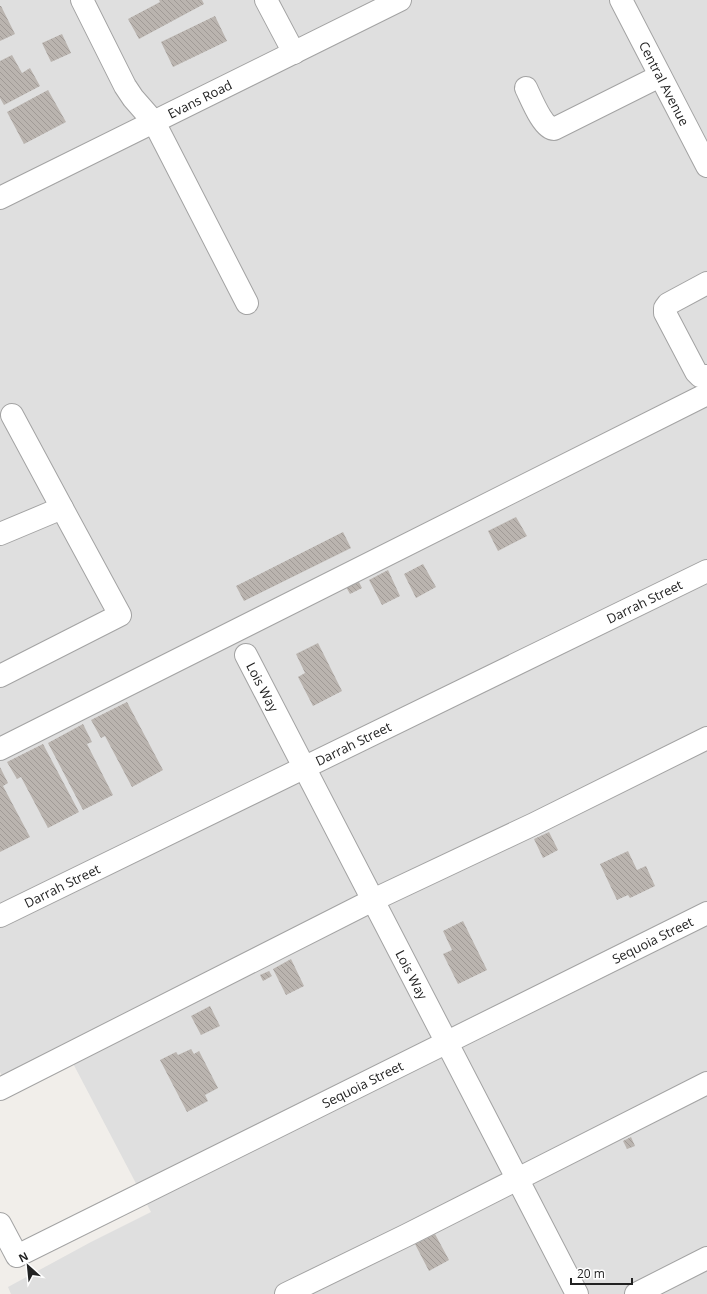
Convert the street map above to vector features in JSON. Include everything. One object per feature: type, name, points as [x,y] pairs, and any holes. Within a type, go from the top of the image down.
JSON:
[{"type":"street","points":[[82,0],[125,86],[133,98],[154,122],[247,303]]},
{"type":"street","points":[[266,0],[294,53]]},
{"type":"street","name":"Evans Road","points":[[1,194],[154,122],[400,0]]},
{"type":"street","name":"Central Avenue","points":[[621,0],[707,166]]},
{"type":"street","points":[[526,88],[545,124],[551,129],[554,129],[660,76]]},
{"type":"street","points":[[707,283],[668,304],[665,308],[665,313],[696,372],[700,376],[707,376]]},
{"type":"street","points":[[0,750],[707,394]]},
{"type":"street","points":[[0,676],[120,615],[12,415]]},
{"type":"street","points":[[0,534],[62,508]]},
{"type":"street","name":"Darrah Street","points":[[0,916],[707,571]]},
{"type":"street","name":"Lois Way","points":[[246,655],[577,1294]]},
{"type":"street","points":[[0,1089],[373,900],[534,824],[707,738]]},
{"type":"street","name":"Sequoia Street","points":[[2,1231],[17,1256],[137,1195],[447,1043],[707,913]]},
{"type":"street","points":[[286,1294],[707,1082]]},
{"type":"street","points":[[636,1294],[707,1258]]},
{"type":"shaded area","points":[[0,0],[707,0],[707,1294],[11,1294],[8,1287],[91,1242],[151,1212],[67,1052],[5,1082],[0,1072]]},
{"type":"building","points":[[159,0],[202,0],[204,4],[139,39],[128,19],[160,2]]},
{"type":"building","points":[[0,6],[15,34],[0,41]]},
{"type":"building","points":[[215,16],[227,41],[173,67],[161,42]]},
{"type":"building","points":[[62,34],[71,53],[51,62],[42,43]]},
{"type":"building","points":[[12,55],[22,73],[30,68],[40,86],[4,105],[0,98],[0,61]]},
{"type":"building","points":[[48,90],[66,122],[24,144],[7,112]]},
{"type":"building","points":[[516,517],[527,536],[498,551],[488,531]]},
{"type":"building","points":[[343,532],[351,548],[244,601],[236,586]]},
{"type":"building","points":[[423,564],[436,587],[416,598],[404,574]]},
{"type":"building","points":[[388,570],[400,596],[382,605],[369,580]]},
{"type":"building","points":[[357,578],[362,588],[350,594],[345,585]]},
{"type":"building","points":[[318,643],[342,691],[313,706],[298,677],[305,673],[296,654]]},
{"type":"building","points":[[127,702],[163,770],[132,787],[105,736],[101,738],[91,720]]},
{"type":"building","points":[[83,724],[92,742],[87,744],[113,795],[83,810],[48,743]]},
{"type":"building","points":[[43,744],[79,812],[48,828],[21,777],[17,779],[7,762]]},
{"type":"building","points":[[0,767],[8,783],[3,786],[30,837],[0,852]]},
{"type":"building","points":[[549,832],[558,850],[543,858],[534,839]]},
{"type":"building","points":[[628,851],[637,870],[646,866],[655,886],[630,898],[628,895],[617,900],[600,864]]},
{"type":"building","points":[[463,921],[487,970],[458,984],[443,954],[452,950],[443,931]]},
{"type":"building","points":[[291,959],[304,986],[286,995],[273,969]]},
{"type":"building","points":[[269,971],[272,976],[263,981],[260,975]]},
{"type":"building","points":[[210,1006],[220,1026],[201,1035],[191,1016]]},
{"type":"building","points":[[191,1049],[194,1054],[199,1051],[218,1088],[205,1095],[208,1101],[187,1112],[160,1060],[176,1052],[178,1055]]},
{"type":"building","points":[[631,1137],[635,1146],[627,1149],[623,1141]]},
{"type":"building","points":[[435,1234],[449,1260],[429,1271],[415,1244]]}]
